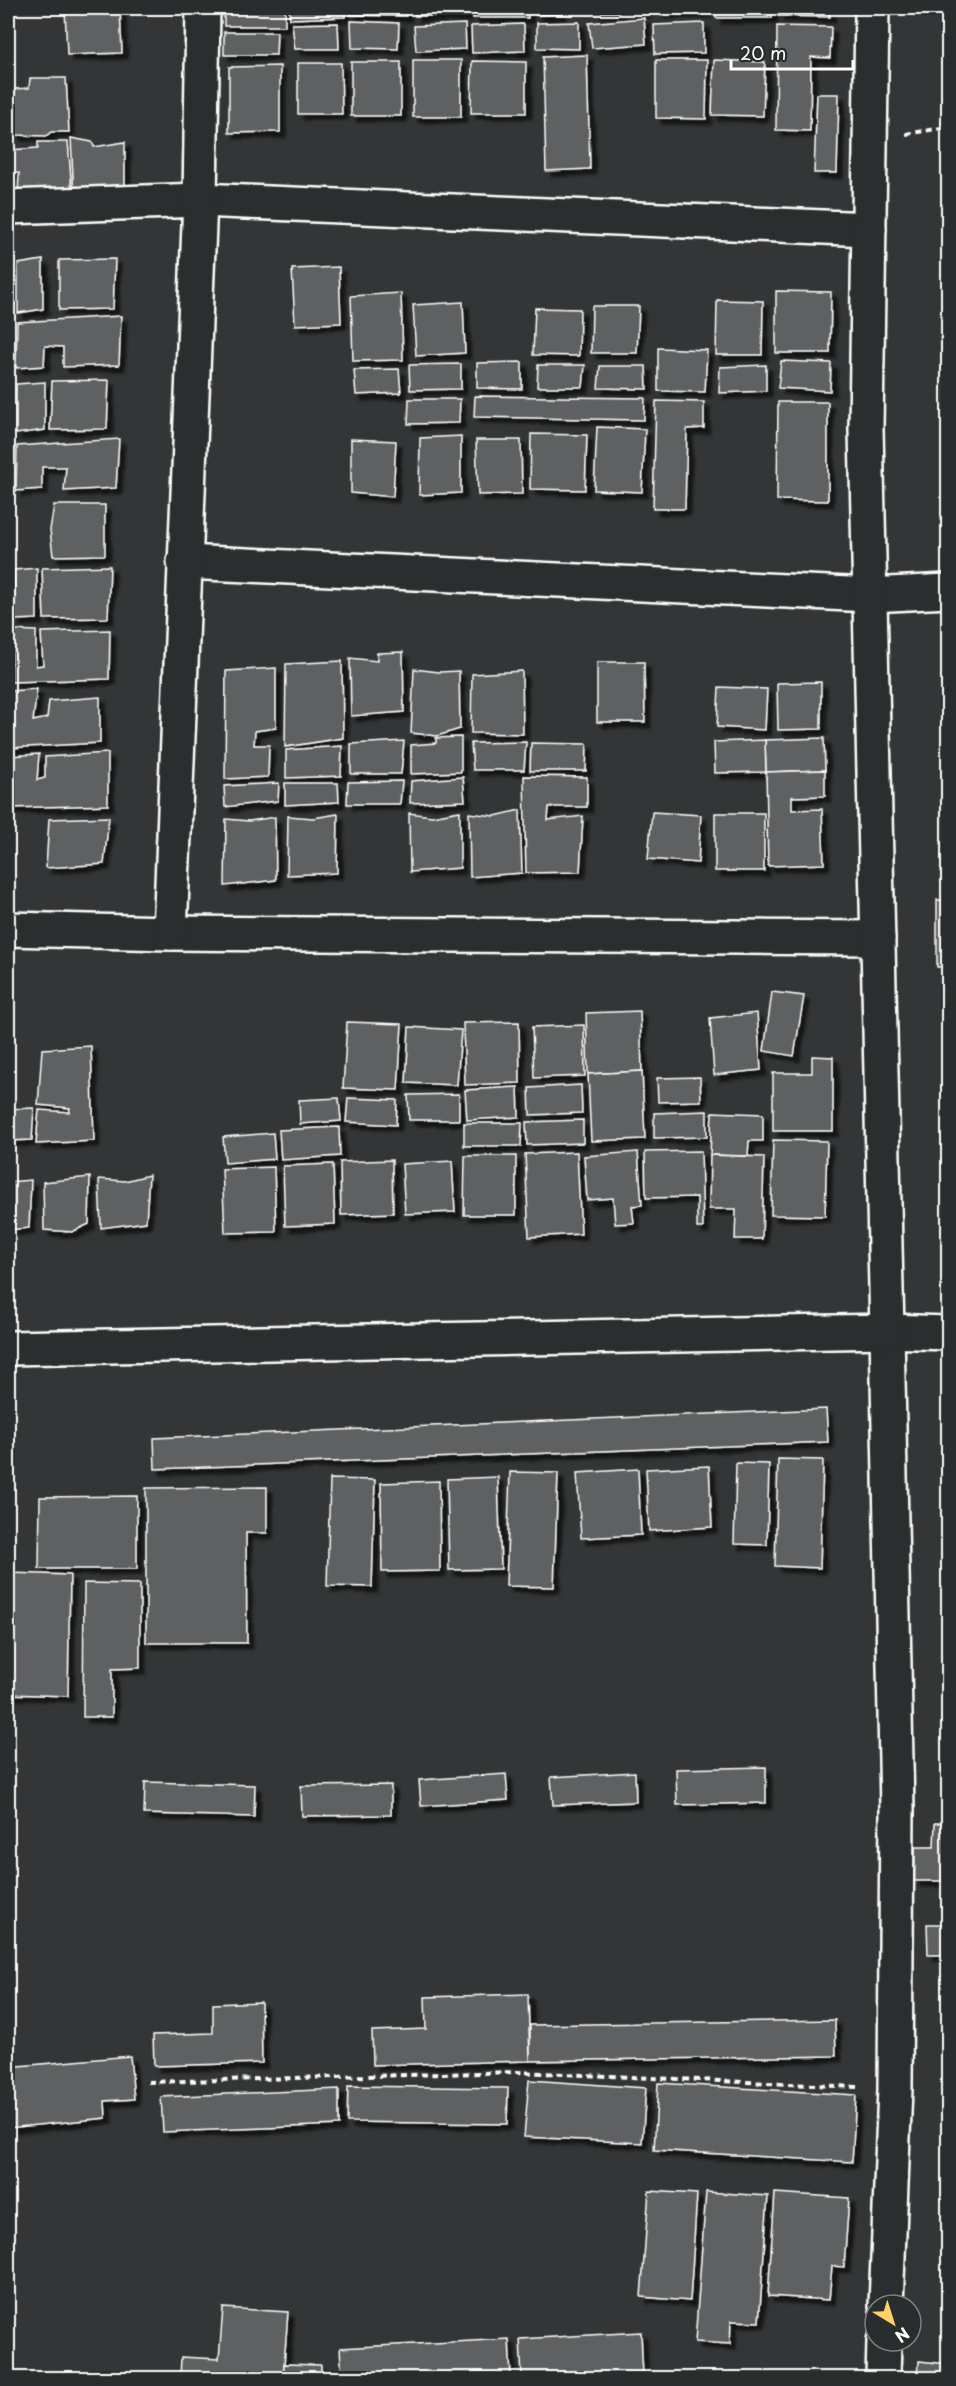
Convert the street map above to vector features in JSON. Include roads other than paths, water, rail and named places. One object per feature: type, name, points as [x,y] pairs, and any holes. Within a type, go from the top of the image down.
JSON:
[{"type":"street","points":[[170,933],[200,200],[203,8]]},
{"type":"street","points":[[872,8],[866,429],[897,1809],[895,2089],[886,2293]]},
{"type":"street","points":[[8,207],[200,200],[869,229]]},
{"type":"street","points":[[184,562],[870,595],[948,591]]},
{"type":"street","points":[[8,929],[170,933],[878,938]]},
{"type":"street","points":[[8,1348],[886,1331],[948,1333]]},
{"type":"street","points":[[883,2379],[884,2353]]}]
